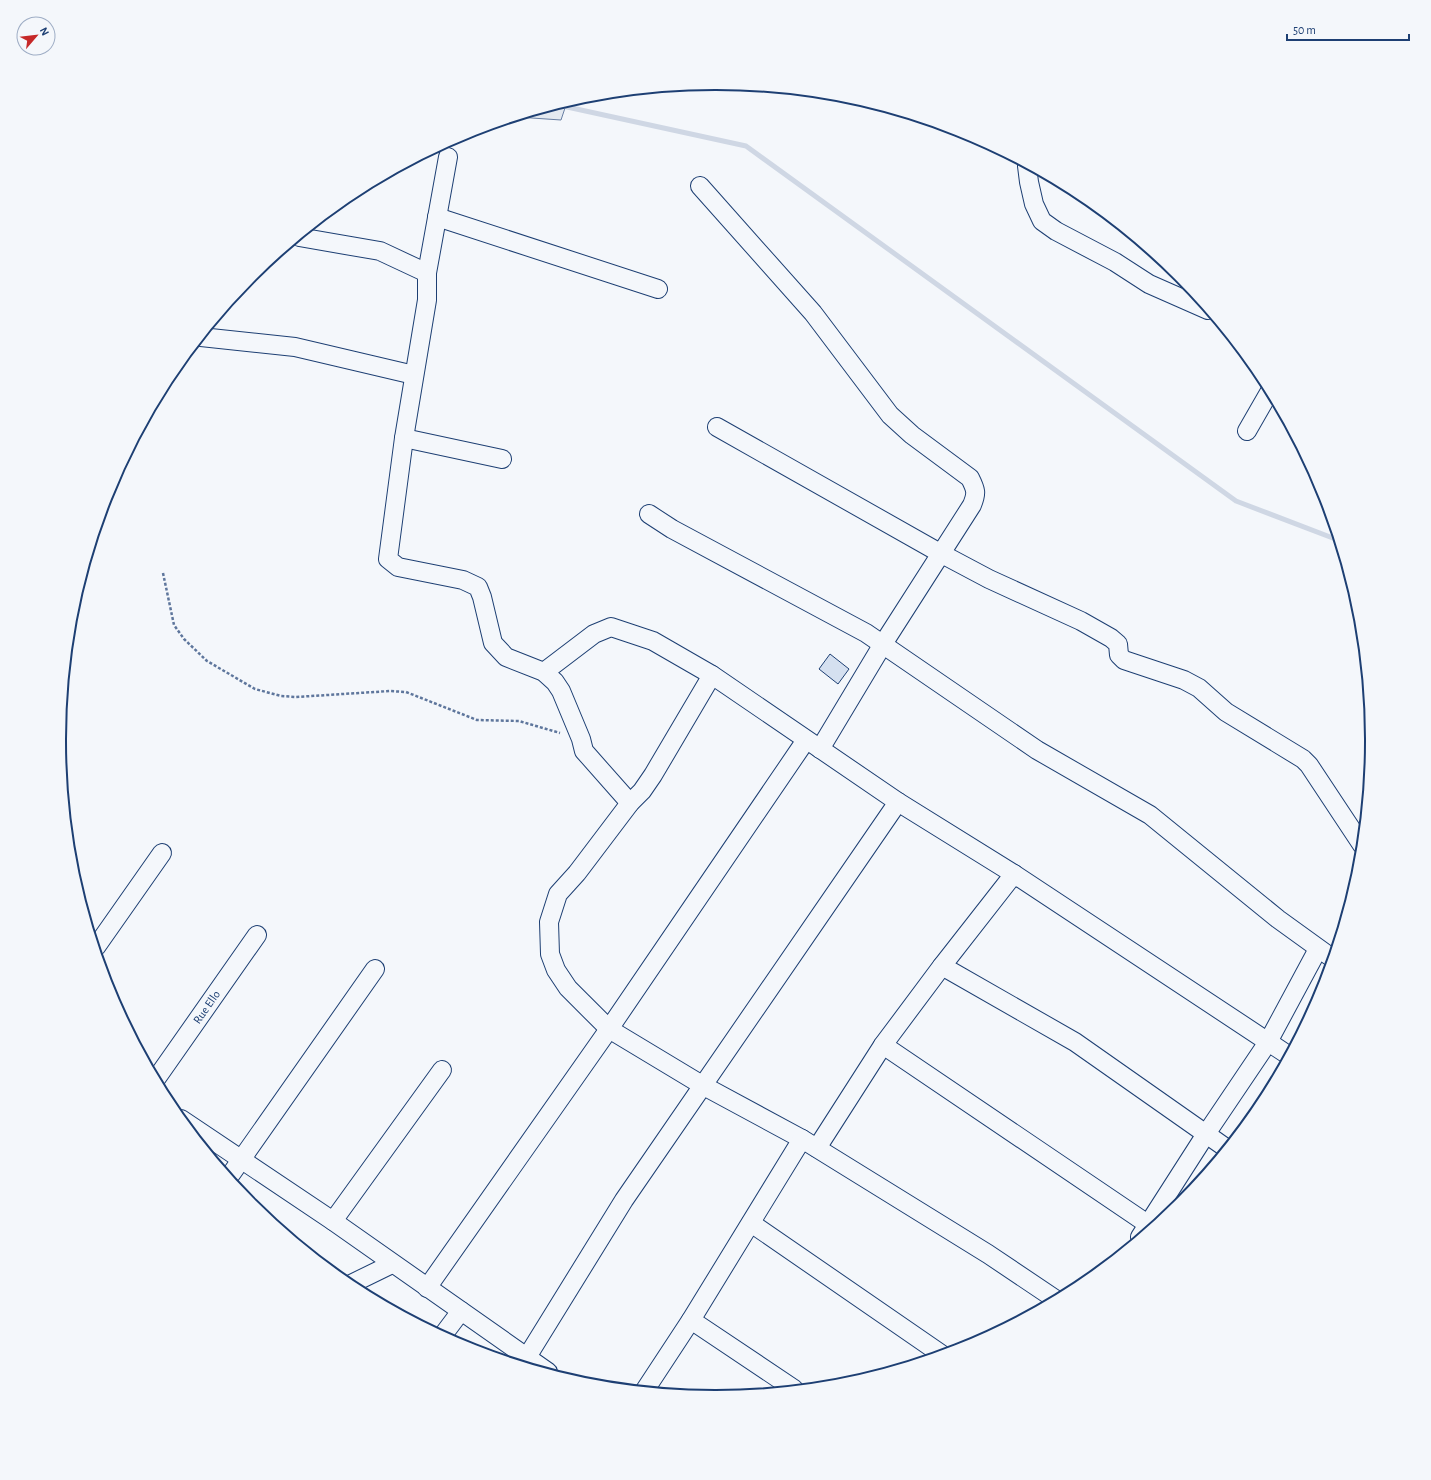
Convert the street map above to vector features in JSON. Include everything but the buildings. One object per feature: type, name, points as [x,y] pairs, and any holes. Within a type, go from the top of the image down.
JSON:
[{"type":"street","points":[[448,157],[427,273],[427,300],[404,438],[388,559],[398,567],[463,580],[478,587],[482,597],[493,643],[506,657],[544,672],[555,682],[561,691],[584,751],[630,803]]},
{"type":"street","points":[[1027,171],[1028,182],[1034,204],[1042,221],[1056,232],[1115,262],[1149,284],[1198,306]]},
{"type":"street","points":[[427,1288],[609,1028],[883,644],[972,505],[976,496],[975,488],[970,478],[912,435],[890,415],[813,313],[700,186]]},
{"type":"street","points":[[437,217],[658,289]]},
{"type":"street","points":[[304,238],[380,251],[427,273]]},
{"type":"street","points":[[206,338],[295,347],[414,375]]},
{"type":"street","points":[[1247,431],[1267,397]]},
{"type":"street","points":[[717,427],[940,553],[989,579],[1081,621],[1112,638],[1118,644],[1121,658],[1199,688],[1226,712],[1303,759],[1310,765],[1357,838]]},
{"type":"street","points":[[404,438],[502,459]]},
{"type":"street","points":[[649,514],[672,529],[866,633],[1037,750],[1150,815],[1278,919],[1325,954],[1206,1134],[1154,1219]]},
{"type":"street","points":[[544,672],[594,634],[611,627],[652,642],[712,675],[898,802],[1014,874],[1284,1053]]},
{"type":"street","points":[[712,675],[653,775],[577,873],[558,894],[549,922],[550,954],[556,970],[568,988],[609,1028],[702,1086],[810,1143],[988,1254],[1050,1296]]},
{"type":"street","points":[[527,1357],[624,1200],[898,802]]},
{"type":"street","points":[[98,944],[162,853]]},
{"type":"street","points":[[648,1386],[691,1320],[751,1223],[942,966],[1014,874]]},
{"type":"street","name":"Rue Ello","points":[[159,1075],[257,935]]},
{"type":"street","points":[[942,966],[1075,1042],[1222,1145]]},
{"type":"street","points":[[232,1173],[375,969]]},
{"type":"street","points":[[883,1045],[1144,1228]]},
{"type":"street","points":[[333,1221],[442,1070]]},
{"type":"street","points":[[195,1129],[333,1221],[392,1264],[537,1364]]},
{"type":"street","points":[[751,1223],[936,1351]]},
{"type":"street","points":[[357,1281],[392,1264]]},
{"type":"street","points":[[446,1331],[461,1311]]},
{"type":"street","points":[[691,1320],[788,1385]]},
{"type":"path","points":[[163,573],[174,625],[184,639],[207,661],[255,689],[281,696],[296,697],[390,691],[406,692],[477,720],[519,721],[544,728],[566,736],[584,751]]},
{"type":"shaded area","points":[[565,109],[561,120],[531,118]]},
{"type":"waterway","points":[[570,108],[746,146],[1236,501],[1333,538]]}]
